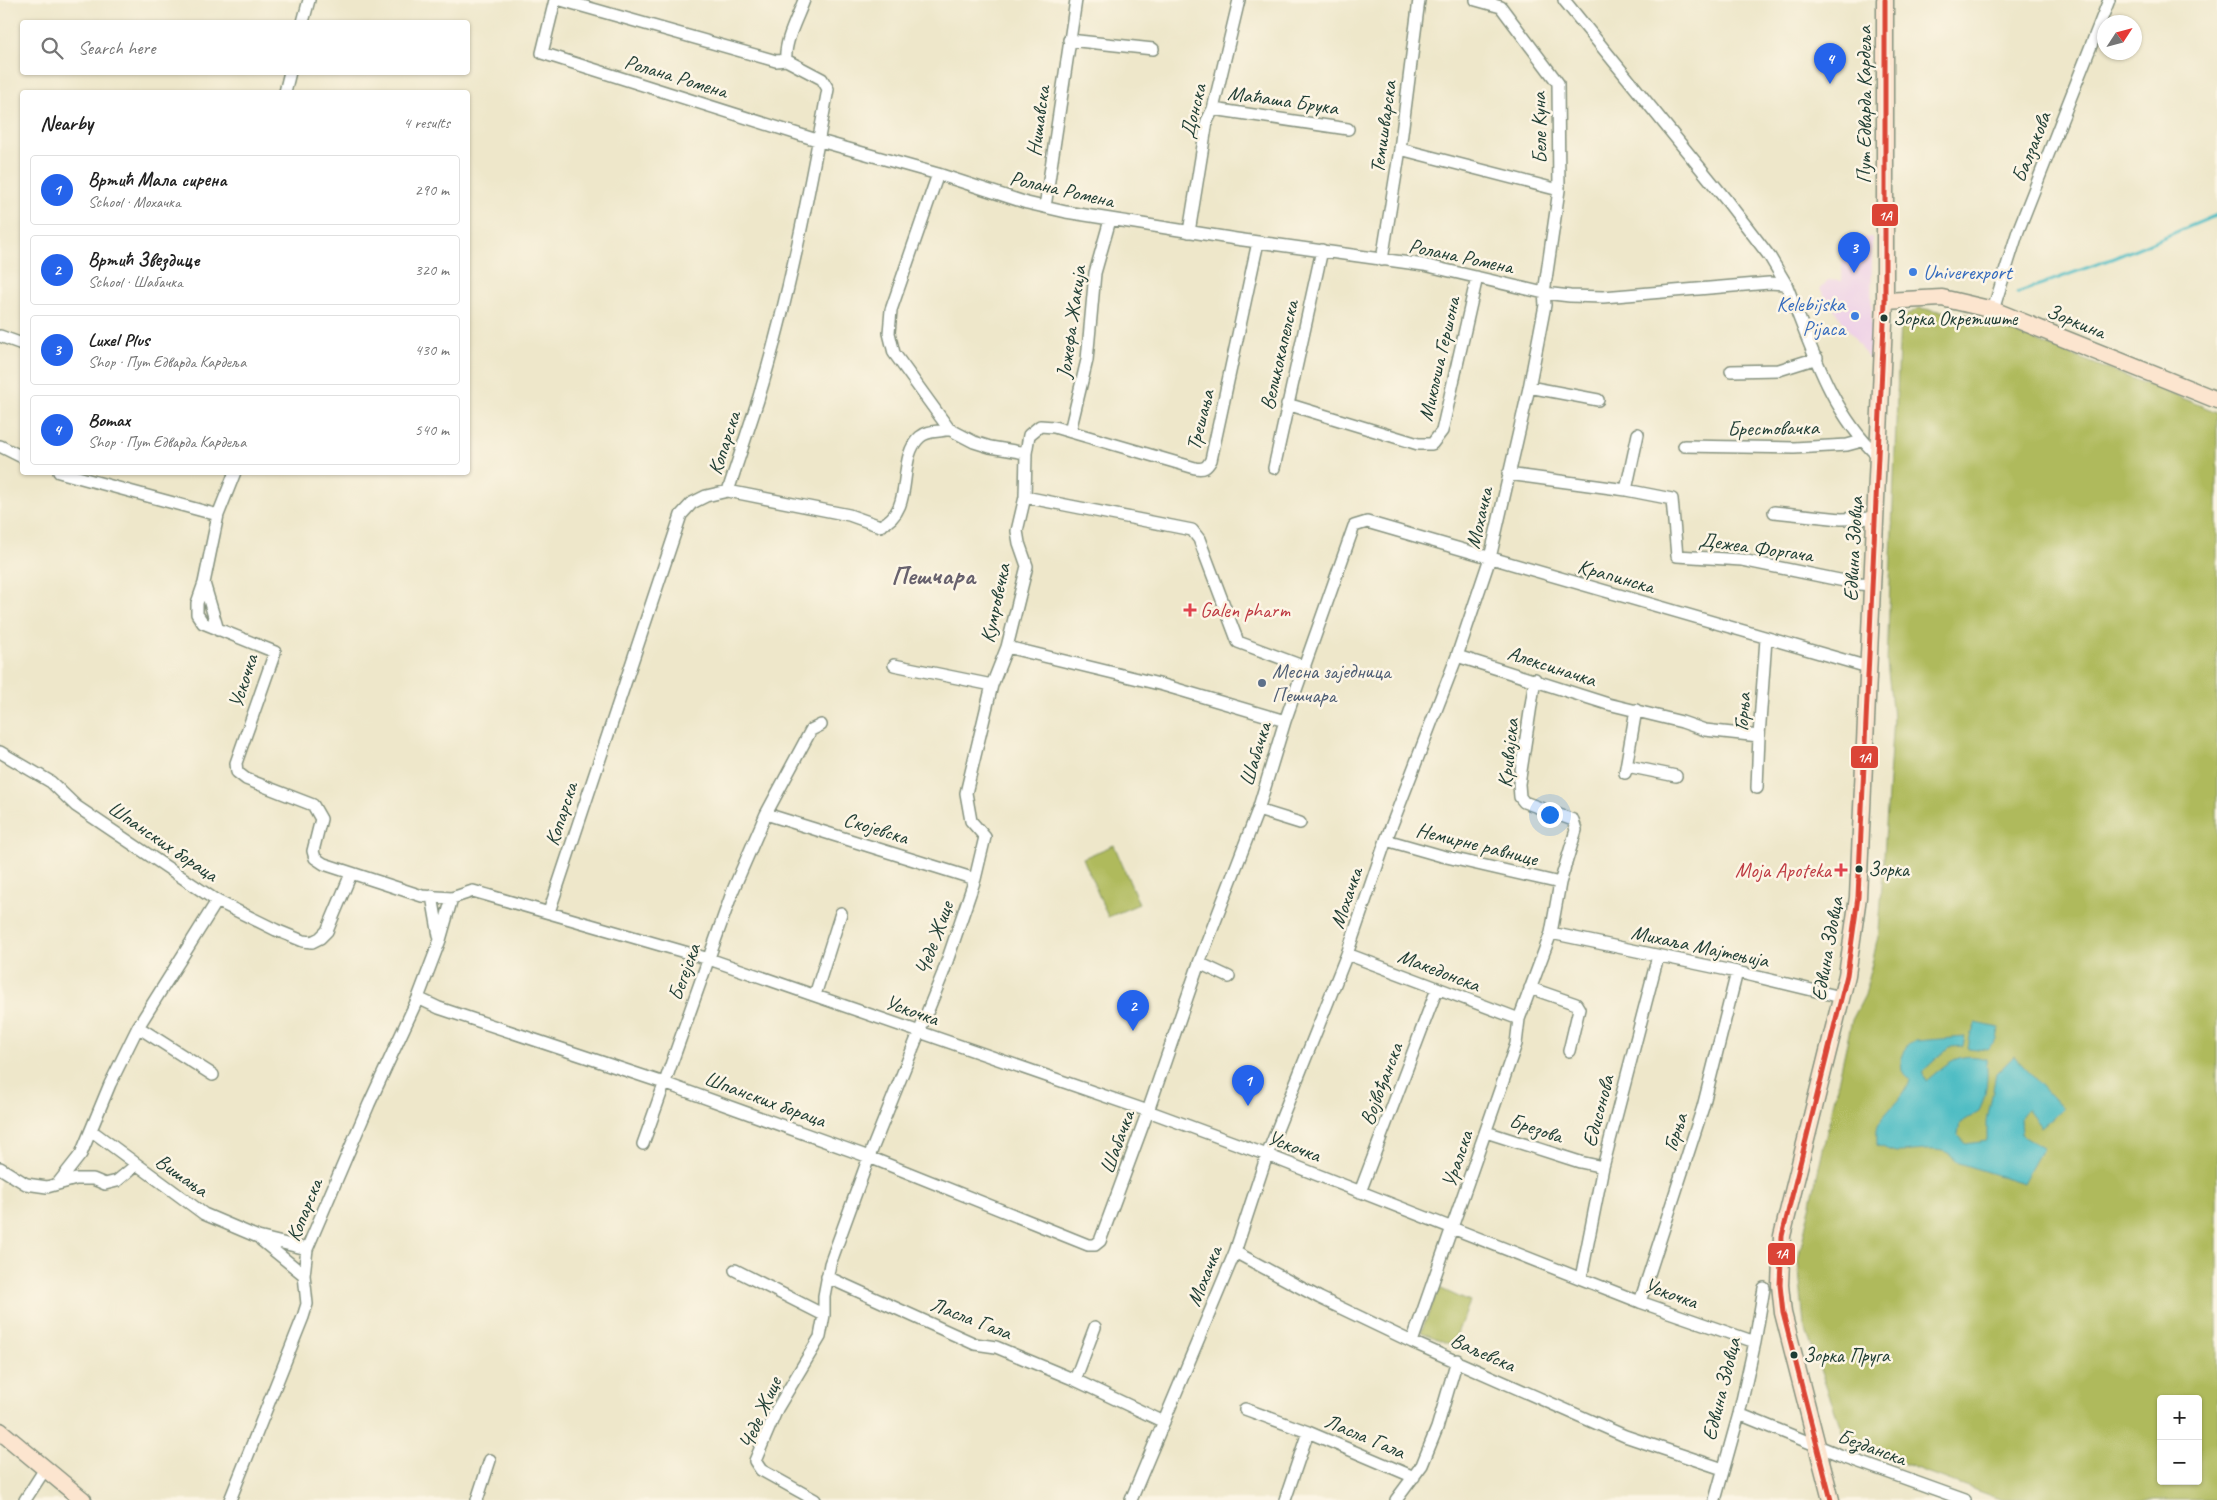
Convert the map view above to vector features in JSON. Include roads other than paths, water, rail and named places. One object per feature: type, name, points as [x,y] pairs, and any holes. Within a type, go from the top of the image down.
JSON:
[{"type":"main road","name":"Пут Едварда Кардеља","points":[[1882,390],[1885,300],[1885,0]]},
{"type":"main road","name":"Зоркина","points":[[1885,300],[1942,298],[1993,310],[2217,400]]},
{"type":"main road","name":"Едвина Здовца","points":[[1831,1500],[1819,1447],[1787,1330],[1780,1285],[1782,1236],[1841,997],[1854,935],[1858,898],[1882,390]]},
{"type":"main road","points":[[0,1431],[83,1500]]},
{"type":"street","points":[[304,20],[309,0]]},
{"type":"street","name":"Ролана Ромена","points":[[555,0],[542,53],[820,141],[938,174],[1045,207],[1110,220],[1424,265],[1544,293],[1570,296],[1603,297],[1769,283],[1786,284]]},
{"type":"street","name":"Ролана Ромена","points":[[561,0],[776,61],[786,60]]},
{"type":"street","points":[[786,60],[791,34],[804,0]]},
{"type":"street","name":"Нишавска","points":[[1045,207],[1076,0]]},
{"type":"street","name":"Донска","points":[[1189,232],[1207,121],[1213,110],[1240,0]]},
{"type":"street","name":"Темишварска","points":[[1382,260],[1400,149],[1419,0]]},
{"type":"street","name":"Беле Куна","points":[[1476,0],[1501,7],[1558,83],[1559,190],[1544,293]]},
{"type":"street","points":[[1564,0],[1733,208],[1770,257],[1786,284],[1838,404],[1862,441],[1878,456]]},
{"type":"street","name":"Балзакова","points":[[1993,310],[2018,231],[2109,0]]},
{"type":"street","points":[[1069,40],[1153,49]]},
{"type":"street","name":"Копарска","points":[[549,912],[681,515],[692,503],[706,496],[728,490],[758,399],[782,312],[820,141],[828,89],[822,79],[786,60]]},
{"type":"street","points":[[286,90],[289,75]]},
{"type":"street","name":"Маћаша Брука","points":[[1213,110],[1348,128]]},
{"type":"street","points":[[1400,149],[1559,190]]},
{"type":"street","points":[[938,174],[891,310],[889,333],[894,353],[949,429],[967,439],[990,447],[1026,452]]},
{"type":"street","name":"Јожефа Жакија","points":[[1070,431],[1087,360],[1095,273],[1110,220]]},
{"type":"street","name":"Трешања","points":[[1070,431],[1195,468],[1202,469],[1206,467],[1211,460],[1258,242]]},
{"type":"street","name":"Великокапелска","points":[[1274,468],[1322,250]]},
{"type":"street","name":"Миклоша Гершона","points":[[1287,404],[1418,444],[1432,444],[1442,431],[1477,278]]},
{"type":"street","name":"Мохачка","points":[[1131,1500],[1235,1252],[1267,1155],[1347,954],[1386,840],[1457,656],[1490,558],[1529,387],[1545,305],[1544,293]]},
{"type":"street","points":[[0,336],[20,343]]},
{"type":"street","points":[[1731,371],[1779,370],[1817,358]]},
{"type":"street","points":[[1529,387],[1598,400]]},
{"type":"street","name":"Кумровечка","points":[[992,686],[1007,647],[1027,566],[1017,531],[1024,497],[1026,452],[1029,435],[1036,428],[1046,426],[1070,431]]},
{"type":"street","points":[[728,490],[849,514],[880,526],[892,518],[898,509],[907,477],[908,461],[915,443],[929,431],[949,429]]},
{"type":"street","points":[[1626,490],[1638,434]]},
{"type":"street","name":"Брестовачка","points":[[1684,446],[1794,448],[1847,445],[1862,441]]},
{"type":"street","points":[[0,446],[20,456]]},
{"type":"street","name":"Дежеа Форгача","points":[[1508,474],[1626,490],[1672,499],[1677,556],[1742,560],[1859,584],[1873,585]]},
{"type":"street","points":[[70,475],[218,515],[234,475]]},
{"type":"street","points":[[1024,497],[1192,530],[1199,539],[1238,642],[1305,667]]},
{"type":"street","points":[[1774,512],[1841,519],[1876,518]]},
{"type":"street","name":"Ускочка","points":[[218,515],[204,583],[218,630],[275,652],[236,763],[237,772],[246,779],[313,805],[320,819],[313,851],[315,858],[324,864],[422,896],[452,898],[473,891],[708,958],[1148,1111],[1267,1155],[1640,1302],[1755,1342]]},
{"type":"street","name":"Крапинска","points":[[1354,526],[1367,522],[1868,667]]},
{"type":"street","name":"Шабачка","points":[[1095,1245],[1100,1241],[1148,1111],[1199,963],[1258,810],[1285,721],[1354,526]]},
{"type":"street","name":"Горња","points":[[1757,788],[1766,639]]},
{"type":"street","points":[[1007,647],[1163,685],[1285,721]]},
{"type":"street","name":"Алексиначка","points":[[1457,656],[1535,679],[1608,704],[1682,722],[1705,730],[1759,736]]},
{"type":"street","points":[[894,665],[992,686]]},
{"type":"street","name":"Кривајска","points":[[1535,679],[1519,784],[1520,797],[1524,802],[1573,820],[1576,830],[1560,883]]},
{"type":"street","name":"Чеде Жице","points":[[815,1500],[761,1470],[755,1461],[777,1409],[820,1337],[827,1277],[869,1157],[942,973],[975,879],[985,837],[972,821],[966,794],[992,686]]},
{"type":"street","points":[[1636,710],[1626,769],[1676,776]]},
{"type":"street","name":"Бегејска","points":[[642,1144],[733,890],[766,814],[811,730],[821,725]]},
{"type":"street","name":"Шпанских бораца","points":[[0,752],[51,782],[76,806],[217,901],[292,937],[307,942],[316,941],[327,931],[351,874]]},
{"type":"street","points":[[1258,810],[1300,823]]},
{"type":"street","name":"Скојевска","points":[[766,814],[975,879]]},
{"type":"street","name":"Немирне равнице","points":[[1386,840],[1442,856],[1560,883]]},
{"type":"street","name":"Уралска","points":[[1412,1342],[1516,1044],[1519,1019],[1551,933],[1560,883]]},
{"type":"street","points":[[432,896],[440,940]]},
{"type":"street","name":"Копарска","points":[[230,1500],[303,1317],[307,1298],[304,1275],[307,1250],[369,1104],[418,998],[440,940],[452,898]]},
{"type":"street","points":[[59,1182],[81,1154],[92,1132],[110,1084],[138,1027],[217,901]]},
{"type":"street","points":[[815,995],[841,913]]},
{"type":"street","name":"Михаља Мајтењија","points":[[1551,933],[1737,972],[1841,997]]},
{"type":"street","name":"Македонска","points":[[1347,954],[1519,1019]]},
{"type":"street","name":"Едисонова","points":[[1581,1278],[1603,1167],[1658,956]]},
{"type":"street","points":[[1199,963],[1229,977]]},
{"type":"street","name":"Горња","points":[[1640,1302],[1703,1107],[1737,972]]},
{"type":"street","points":[[1530,988],[1576,1004],[1579,1009],[1568,1051]]},
{"type":"street","name":"Војвођанска","points":[[1360,1192],[1437,989]]},
{"type":"street","name":"Шпанских бораца","points":[[418,998],[439,1008],[664,1083],[869,1157],[1088,1245],[1095,1245]]},
{"type":"street","points":[[138,1027],[213,1075]]},
{"type":"street","name":"Вишања","points":[[92,1132],[191,1206],[258,1237],[307,1250]]},
{"type":"street","name":"Брезова","points":[[1486,1132],[1580,1162],[1603,1167]]},
{"type":"street","points":[[0,1168],[26,1184],[47,1187],[59,1182],[76,1179],[93,1179],[105,1184],[117,1181],[136,1165]]},
{"type":"street","name":"Вишања","points":[[258,1237],[304,1275]]},
{"type":"street","name":"Ваљевска","points":[[1235,1252],[1320,1298],[1412,1342],[1457,1360],[1625,1436],[1723,1469]]},
{"type":"street","points":[[735,1270],[824,1315]]},
{"type":"street","name":"Ласла Гала","points":[[827,1277],[975,1344],[996,1347],[1075,1380],[1164,1422]]},
{"type":"street","name":"Едвина Здовца","points":[[1715,1500],[1739,1414],[1755,1342],[1764,1288]]},
{"type":"street","points":[[1075,1380],[1095,1327]]},
{"type":"street","points":[[1396,1500],[1422,1464],[1437,1428],[1457,1360]]},
{"type":"street","name":"Ласла Гала","points":[[1245,1409],[1308,1432],[1414,1477]]},
{"type":"street","name":"Безданска","points":[[1739,1414],[1819,1447],[1965,1500]]},
{"type":"street","points":[[1285,1500],[1308,1432]]},
{"type":"street","points":[[477,1500],[490,1460]]},
{"type":"street","points":[[24,1500],[45,1469]]},
{"type":"water","points":[[1976,1023],[1999,1028],[1997,1040],[1987,1050],[1968,1048],[1970,1036]]},
{"type":"water","points":[[1965,1037],[1963,1046],[1949,1047],[1922,1072],[1926,1081],[1953,1060],[1967,1057],[1986,1059],[1986,1086],[1979,1112],[1960,1123],[1958,1135],[1966,1144],[1987,1141],[1987,1121],[1996,1074],[2014,1056],[2063,1109],[2041,1127],[2027,1109],[2020,1118],[2021,1134],[2043,1147],[2023,1183],[1955,1162],[1952,1156],[1946,1152],[1930,1150],[1896,1152],[1877,1145],[1878,1125],[1909,1084],[1910,1079],[1902,1071],[1901,1060],[1907,1045],[1916,1041]]},
{"type":"waterway","points":[[2017,293],[2114,258],[2217,215]]},
{"type":"place","name":"Bomax","points":[[1830,84]]},
{"type":"place","name":"Univerexport","points":[[1913,272]]},
{"type":"place","name":"Luxel Plus","points":[[1854,273]]},
{"type":"place","name":"Kelebijska Pijaca","points":[[1855,316]]},
{"type":"place","name":"Зорка Окретиште","points":[[1884,318]]},
{"type":"place","name":"Galen pharm","points":[[1190,610]]},
{"type":"place","name":"Месна заједница Пешчара","points":[[1262,683]]},
{"type":"place","name":"Зорка","points":[[1859,869]]},
{"type":"place","name":"Moja Apoteka","points":[[1841,870]]},
{"type":"place","name":"Вртић Звездице","points":[[1133,1031]]},
{"type":"place","name":"Вртић Мала сирена","points":[[1248,1106]]},
{"type":"place","name":"Зорка Пруга","points":[[1794,1355]]},
{"type":"district","name":"Пешчара","points":[[933,575]]}]
